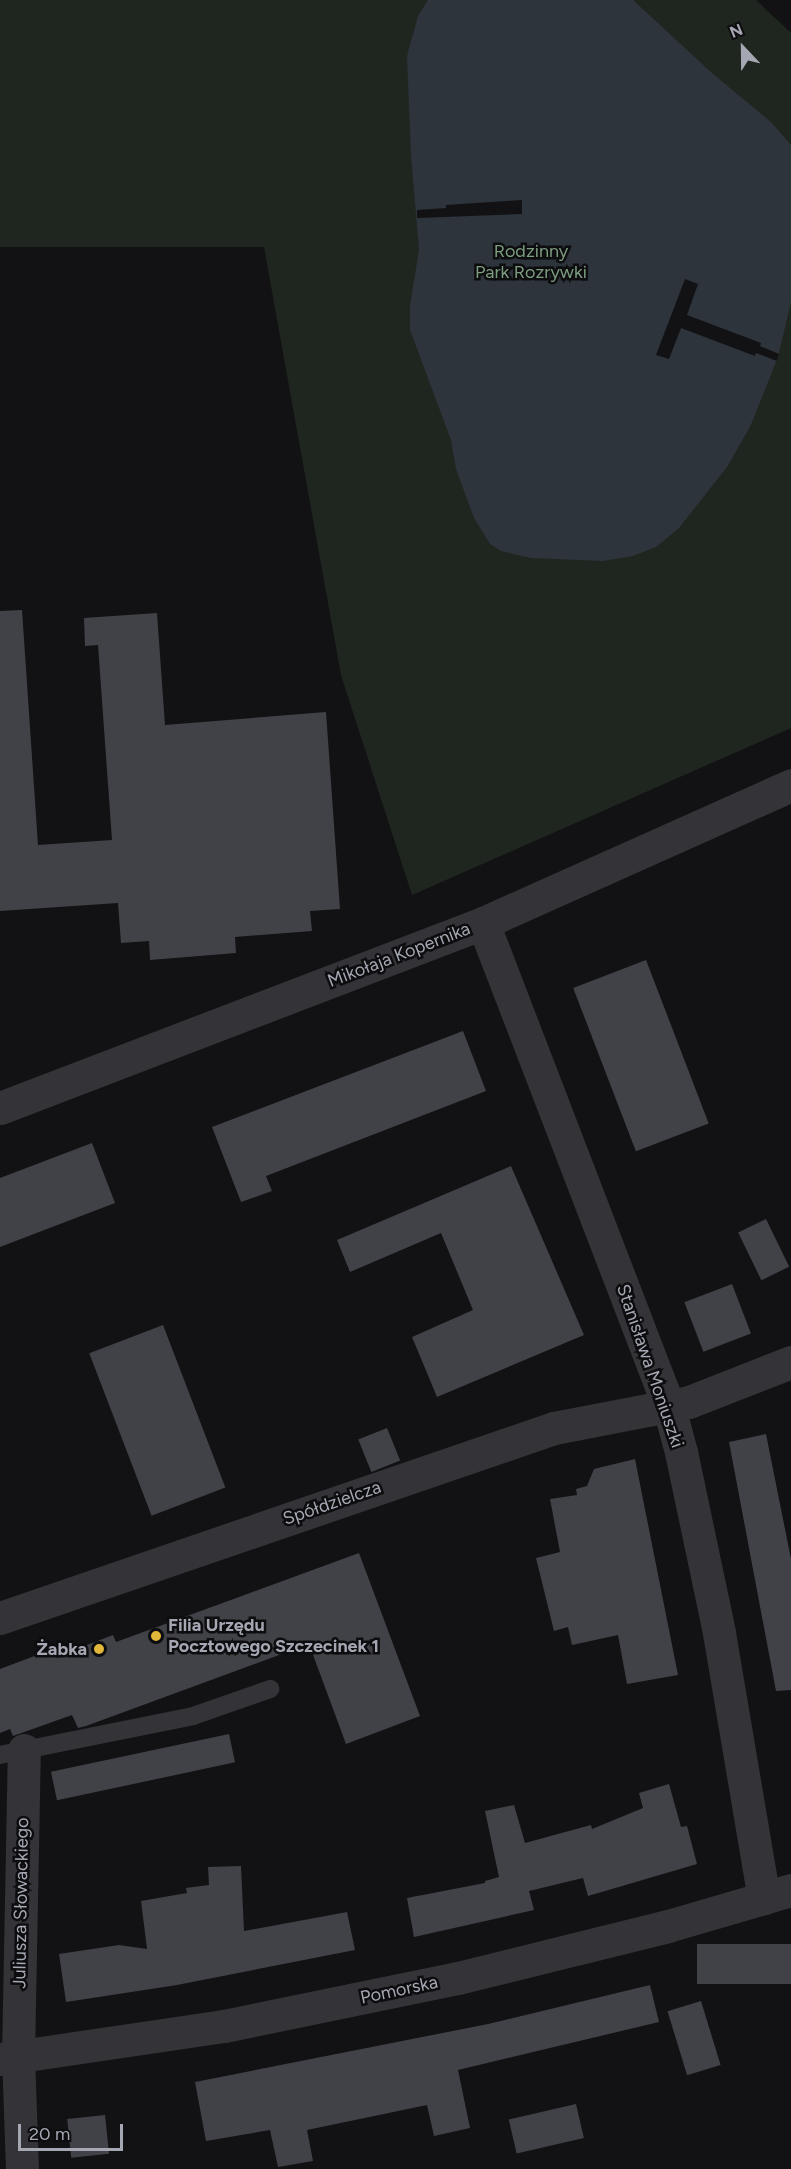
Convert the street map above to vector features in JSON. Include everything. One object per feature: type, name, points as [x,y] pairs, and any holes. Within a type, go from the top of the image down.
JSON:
[{"type":"street","name":"Mikołaja Kopernika","points":[[0,1108],[483,923],[791,785]]},
{"type":"street","name":"Stanisława Moniuszki","points":[[483,923],[669,1407],[681,1452],[778,1894]]},
{"type":"street","name":"Spółdzielcza","points":[[0,1618],[554,1428],[669,1407],[717,1394],[791,1362]]},
{"type":"street","name":"Juliusza Słowackiego","points":[[12,1752],[9,2057],[22,2169]]},
{"type":"street","name":"Pomorska","points":[[9,2057],[149,2039],[314,2008],[584,1948],[778,1894]]},
{"type":"lane","points":[[12,1752],[193,1716],[270,1689]]},
{"type":"green space","name":"Rodzinny Park Rozrywki","points":[[0,0],[756,0],[791,33],[791,728],[412,895],[341,675],[264,247],[0,247]]},
{"type":"shaded area","points":[[428,0],[633,0],[713,74],[771,122],[791,145],[791,302],[778,357],[750,427],[727,467],[679,528],[656,547],[633,556],[603,561],[531,558],[501,551],[490,544],[474,518],[456,469],[451,440],[410,330],[410,305],[419,250],[411,155],[407,56],[418,16]]},
{"type":"pier","points":[[522,200],[522,214],[417,218],[417,210],[446,208],[446,205]]},
{"type":"pier","points":[[685,279],[698,284],[687,315],[761,343],[760,346],[779,354],[777,361],[756,353],[755,356],[681,328],[669,359],[656,355]]},
{"type":"building","points":[[22,610],[38,845],[112,840],[98,645],[85,646],[84,618],[157,613],[165,725],[326,712],[340,909],[310,911],[312,931],[235,937],[236,953],[150,960],[149,941],[121,943],[118,903],[0,911],[0,611]]},
{"type":"building","points":[[646,960],[709,1123],[636,1151],[573,988]]},
{"type":"building","points":[[463,1031],[486,1091],[266,1176],[272,1191],[241,1202],[212,1127]]},
{"type":"building","points":[[92,1143],[115,1203],[0,1247],[0,1178]]},
{"type":"building","points":[[511,1166],[584,1335],[437,1397],[412,1337],[473,1310],[441,1233],[350,1272],[337,1240]]},
{"type":"building","points":[[766,1219],[789,1267],[761,1280],[738,1233]]},
{"type":"building","points":[[732,1284],[751,1333],[703,1352],[684,1302]]},
{"type":"building","points":[[163,1325],[225,1487],[152,1516],[89,1353]]},
{"type":"building","points":[[387,1428],[400,1460],[371,1472],[358,1440]]},
{"type":"building","points":[[766,1434],[791,1559],[791,1690],[776,1691],[729,1442]]},
{"type":"building","points":[[635,1459],[678,1675],[627,1684],[618,1635],[572,1645],[568,1627],[554,1631],[536,1558],[560,1552],[550,1499],[577,1495],[576,1489],[587,1486],[594,1469]]},
{"type":"building","points":[[359,1553],[420,1716],[346,1744],[309,1644],[86,1726],[78,1728],[72,1715],[13,1736],[10,1729],[0,1733],[0,1669],[53,1649],[56,1657],[113,1635],[116,1642]]},
{"type":"building","points":[[229,1734],[235,1762],[57,1800],[51,1772]]},
{"type":"building","points":[[669,1784],[681,1827],[687,1826],[697,1864],[588,1896],[583,1878],[529,1891],[534,1910],[414,1937],[407,1898],[485,1883],[485,1881],[499,1877],[485,1811],[514,1805],[525,1843],[591,1825],[592,1829],[643,1808],[639,1793]]},
{"type":"building","points":[[241,1866],[244,1931],[347,1912],[355,1950],[177,1985],[66,2002],[59,1954],[119,1945],[147,1949],[141,1901],[187,1893],[186,1888],[209,1885],[208,1867]]},
{"type":"building","points":[[697,1944],[791,1944],[791,1984],[697,1984]]},
{"type":"building","points":[[650,1985],[659,2022],[458,2070],[470,2128],[434,2136],[427,2105],[307,2130],[313,2161],[278,2167],[270,2130],[206,2141],[195,2082],[488,2024]]},
{"type":"building","points":[[701,2001],[721,2065],[687,2075],[668,2011]]},
{"type":"building","points":[[576,2104],[584,2138],[517,2154],[509,2120]]},
{"type":"building","points":[[105,2115],[109,2154],[71,2158],[67,2119]]},
{"type":"place","name":"Filia Urzędu Pocztowego Szczecinek 1","points":[[156,1636]]},
{"type":"place","name":"Żabka","points":[[99,1649]]}]
